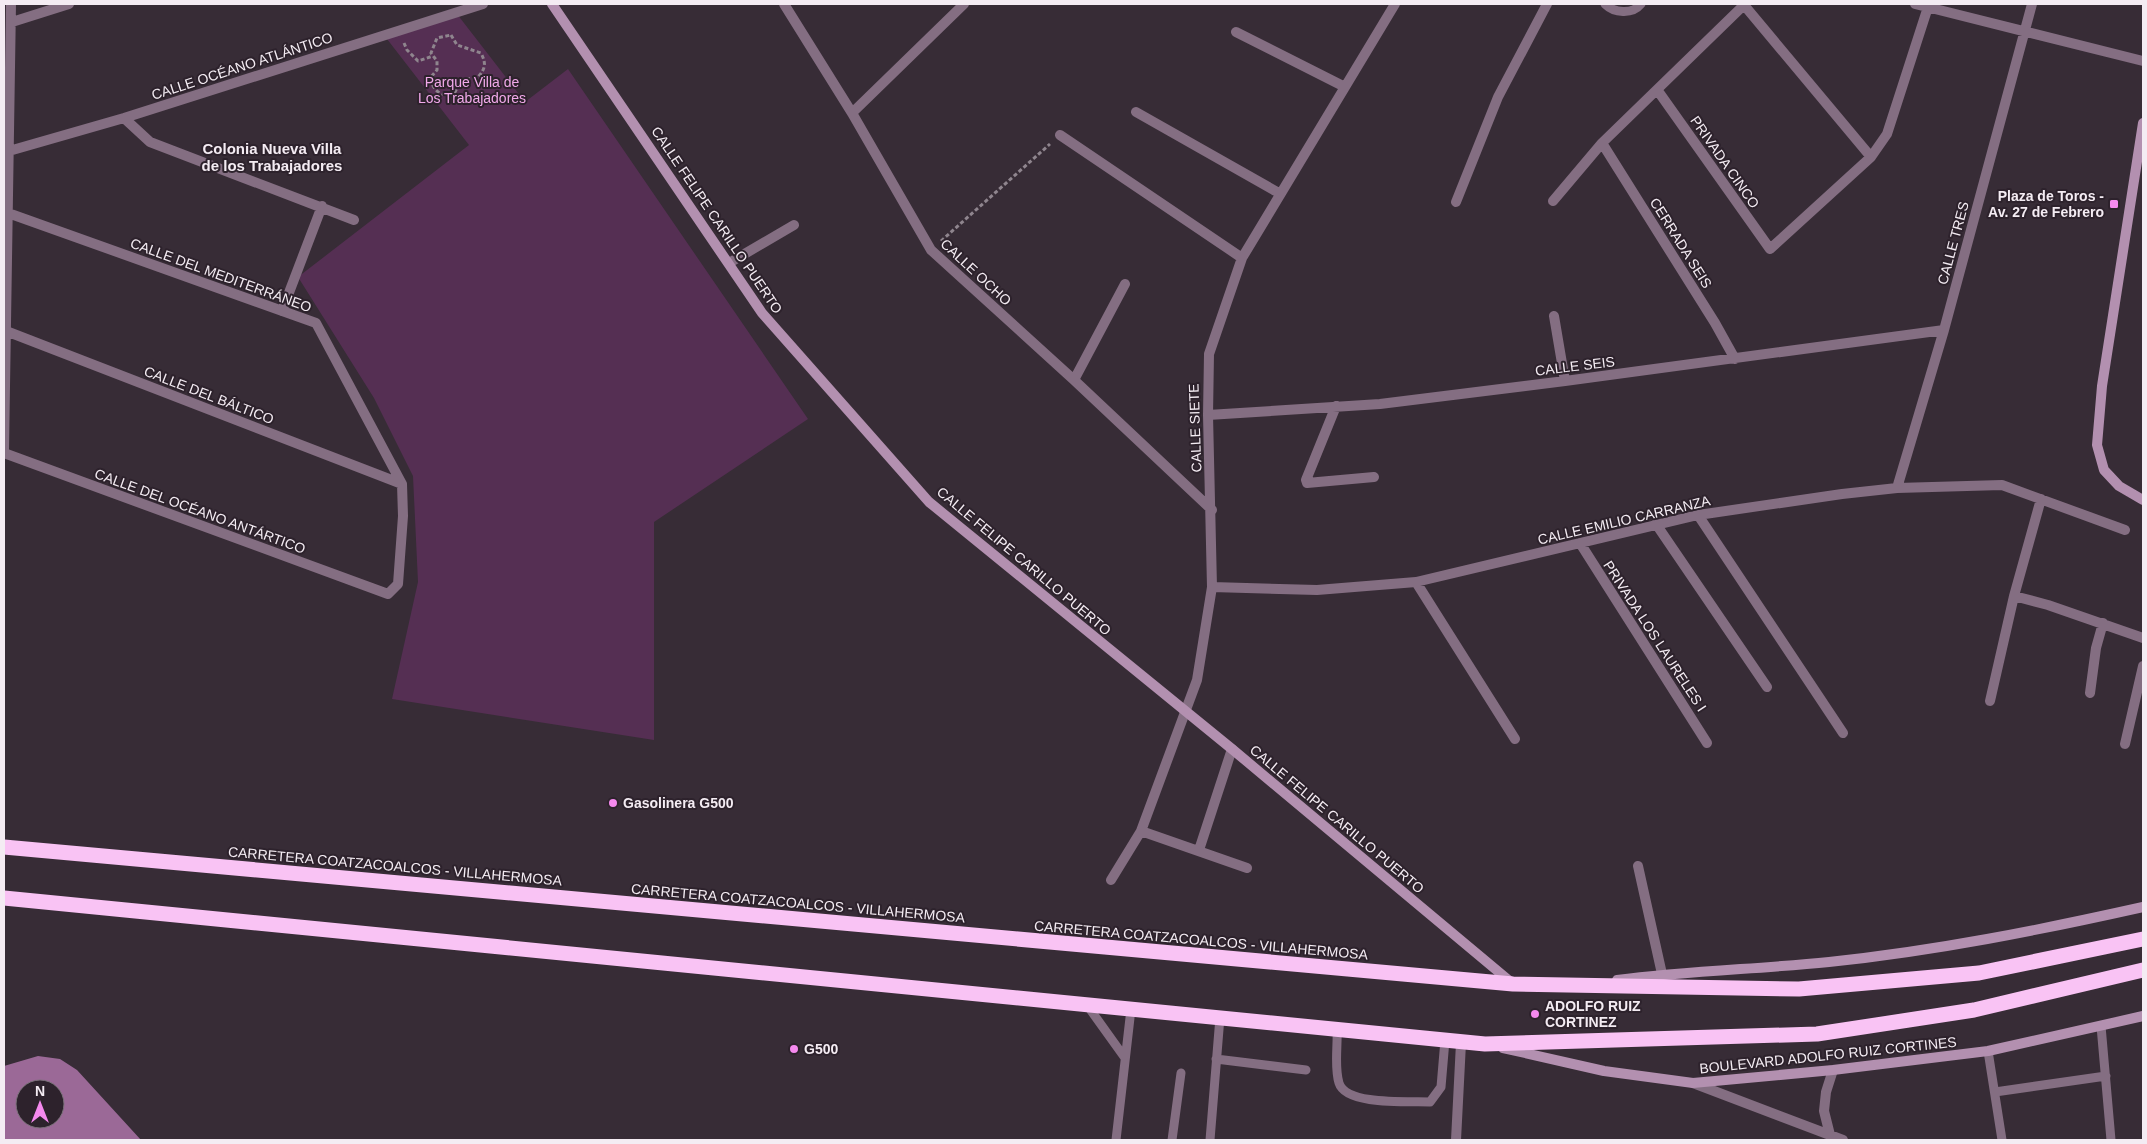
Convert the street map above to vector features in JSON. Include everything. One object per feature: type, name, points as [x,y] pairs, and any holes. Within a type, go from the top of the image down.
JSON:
[{"type":"highway","name":"CARRETERA COATZACOALCOS - VILLAHERMOSA","points":[[4,847],[1513,984],[1799,989],[1979,973],[2143,939]]},
{"type":"highway","points":[[4,898],[1485,1044],[1817,1034],[1974,1010],[2143,970]]},
{"type":"main road","name":"CALLE FELIPE CARILLO PUERTO","points":[[552,4],[762,313],[929,502],[1185,711],[1513,984]]},
{"type":"main road","points":[[2143,123],[2102,386],[2096,445],[2104,470],[2119,486],[2143,500]]},
{"type":"main road","points":[[1590,984],[1662,974],[1830,962],[1996,938],[2143,907]]},
{"type":"main road","name":"BOULEVARD ADOLFO RUIZ CORTINES","points":[[1485,1044],[1604,1071],[1693,1083],[1833,1070],[1988,1051],[2143,1016]]},
{"type":"street","points":[[4,452],[11,4]]},
{"type":"street","points":[[12,22],[69,4]]},
{"type":"street","name":"CALLE OCÉANO ATLÁNTICO","points":[[9,151],[124,118],[483,4]]},
{"type":"street","name":"CALLE OCHO","points":[[784,4],[852,113],[931,250],[1074,380],[1212,510]]},
{"type":"street","points":[[852,113],[964,4]]},
{"type":"street","name":"CALLE SIETE","points":[[1112,880],[1141,831],[1197,680],[1212,587],[1212,510],[1208,415],[1209,354],[1242,258],[1279,193],[1395,4]]},
{"type":"street","points":[[1456,202],[1498,98],[1547,4]]},
{"type":"street","points":[[1553,201],[1602,143],[1658,91],[1744,4],[1872,158],[1887,134],[1928,7]]},
{"type":"street","points":[[1915,4],[2143,61]]},
{"type":"street","name":"CALLE TRES","points":[[1897,488],[1944,330],[2032,4]]},
{"type":"street","points":[[1236,32],[1345,88]]},
{"type":"street","name":"PRIVADA CINCO","points":[[1658,91],[1770,249],[1872,158]]},
{"type":"street","points":[[1136,112],[1279,193]]},
{"type":"street","points":[[124,118],[150,142],[322,206],[354,220]]},
{"type":"street","points":[[1060,135],[1242,258]]},
{"type":"street","name":"CERRADA SEIS","points":[[1602,143],[1714,323],[1734,359]]},
{"type":"street","points":[[282,311],[322,206]]},
{"type":"street","name":"CALLE DEL MEDITERRÁNEO","points":[[8,213],[316,323],[402,484],[398,584],[388,594]]},
{"type":"street","points":[[729,263],[794,225]]},
{"type":"street","points":[[1074,380],[1124,284]]},
{"type":"street","points":[[1554,316],[1565,382]]},
{"type":"street","name":"CALLE SEIS","points":[[1208,415],[1380,404],[1565,382],[1944,330]]},
{"type":"street","name":"CALLE DEL BÁLTICO","points":[[6,331],[402,484]]},
{"type":"street","points":[[1336,406],[1306,480],[1307,483],[1374,477]]},
{"type":"street","name":"CALLE DEL OCÉANO ANTÁRTICO","points":[[4,452],[388,594]]},
{"type":"street","name":"CALLE EMILIO CARRANZA","points":[[1212,587],[1317,590],[1416,582],[1656,524],[1842,494],[1897,488],[2002,484],[2125,530]]},
{"type":"street","points":[[1990,701],[2014,596],[2041,499]]},
{"type":"street","points":[[1698,516],[1843,733]]},
{"type":"street","points":[[1656,524],[1767,687]]},
{"type":"street","name":"PRIVADA LOS LAURELES I","points":[[1580,543],[1707,743]]},
{"type":"street","points":[[1416,582],[1515,739]]},
{"type":"street","points":[[2014,596],[2103,623],[2143,638]]},
{"type":"street","points":[[2090,693],[2096,648],[2103,623]]},
{"type":"street","points":[[2125,744],[2143,666]]},
{"type":"street","points":[[1199,850],[1232,750]]},
{"type":"street","points":[[1141,831],[1247,868]]},
{"type":"street","points":[[1638,866],[1662,974]]},
{"type":"street","points":[[1456,1140],[1461,1043]]},
{"type":"street","points":[[1832,1138],[1824,1111],[1826,1092],[1833,1070]]},
{"type":"street","points":[[1693,1083],[1832,1138],[1843,1140]]},
{"type":"lane","points":[[1605,4],[1621,12],[1637,8],[1641,4]]},
{"type":"lane","points":[[1087,1005],[1124,1058]]},
{"type":"lane","points":[[1116,1140],[1131,1009]]},
{"type":"lane","points":[[1210,1140],[1220,1017]]},
{"type":"lane","points":[[2101,1026],[2111,1140]]},
{"type":"lane","points":[[1337,1029],[1340,1084],[1345,1093],[1360,1099],[1430,1102],[1441,1087],[1445,1040]]},
{"type":"lane","points":[[1988,1051],[2002,1140]]},
{"type":"lane","points":[[1216,1059],[1306,1070]]},
{"type":"lane","points":[[1172,1140],[1180,1073]]},
{"type":"lane","points":[[1995,1092],[2106,1076]]},
{"type":"path","points":[[406,28],[403,40],[411,55],[418,61],[433,56]]},
{"type":"path","points":[[451,35],[457,45],[481,53],[485,62],[484,70],[478,77],[461,80],[455,92],[444,95],[437,92],[431,86],[431,76],[437,70],[437,61],[433,56],[431,53],[437,38],[451,35]]},
{"type":"path","points":[[931,250],[1060,135]]},
{"type":"green space","name":"Parque Villa de Los Trabajadores","points":[[457,14],[525,102],[568,69],[808,419],[654,522],[654,740],[392,699],[418,582],[413,476],[374,398],[298,277],[469,145],[387,39]]},
{"type":"shaded area","points":[[38,1056],[60,1059],[77,1070],[141,1140],[4,1140],[4,1066]]},
{"type":"place","name":"Plaza de Toros - Av. 27 de Febrero","points":[[2114,204]]},
{"type":"place","name":"Gasolinera G500","points":[[613,803]]},
{"type":"place","name":"ADOLFO RUIZ CORTINEZ","points":[[1535,1014]]},
{"type":"place","name":"G500","points":[[794,1049]]},
{"type":"district","name":"Colonia Nueva Villa de los Trabajadores","points":[[272,158]]}]
